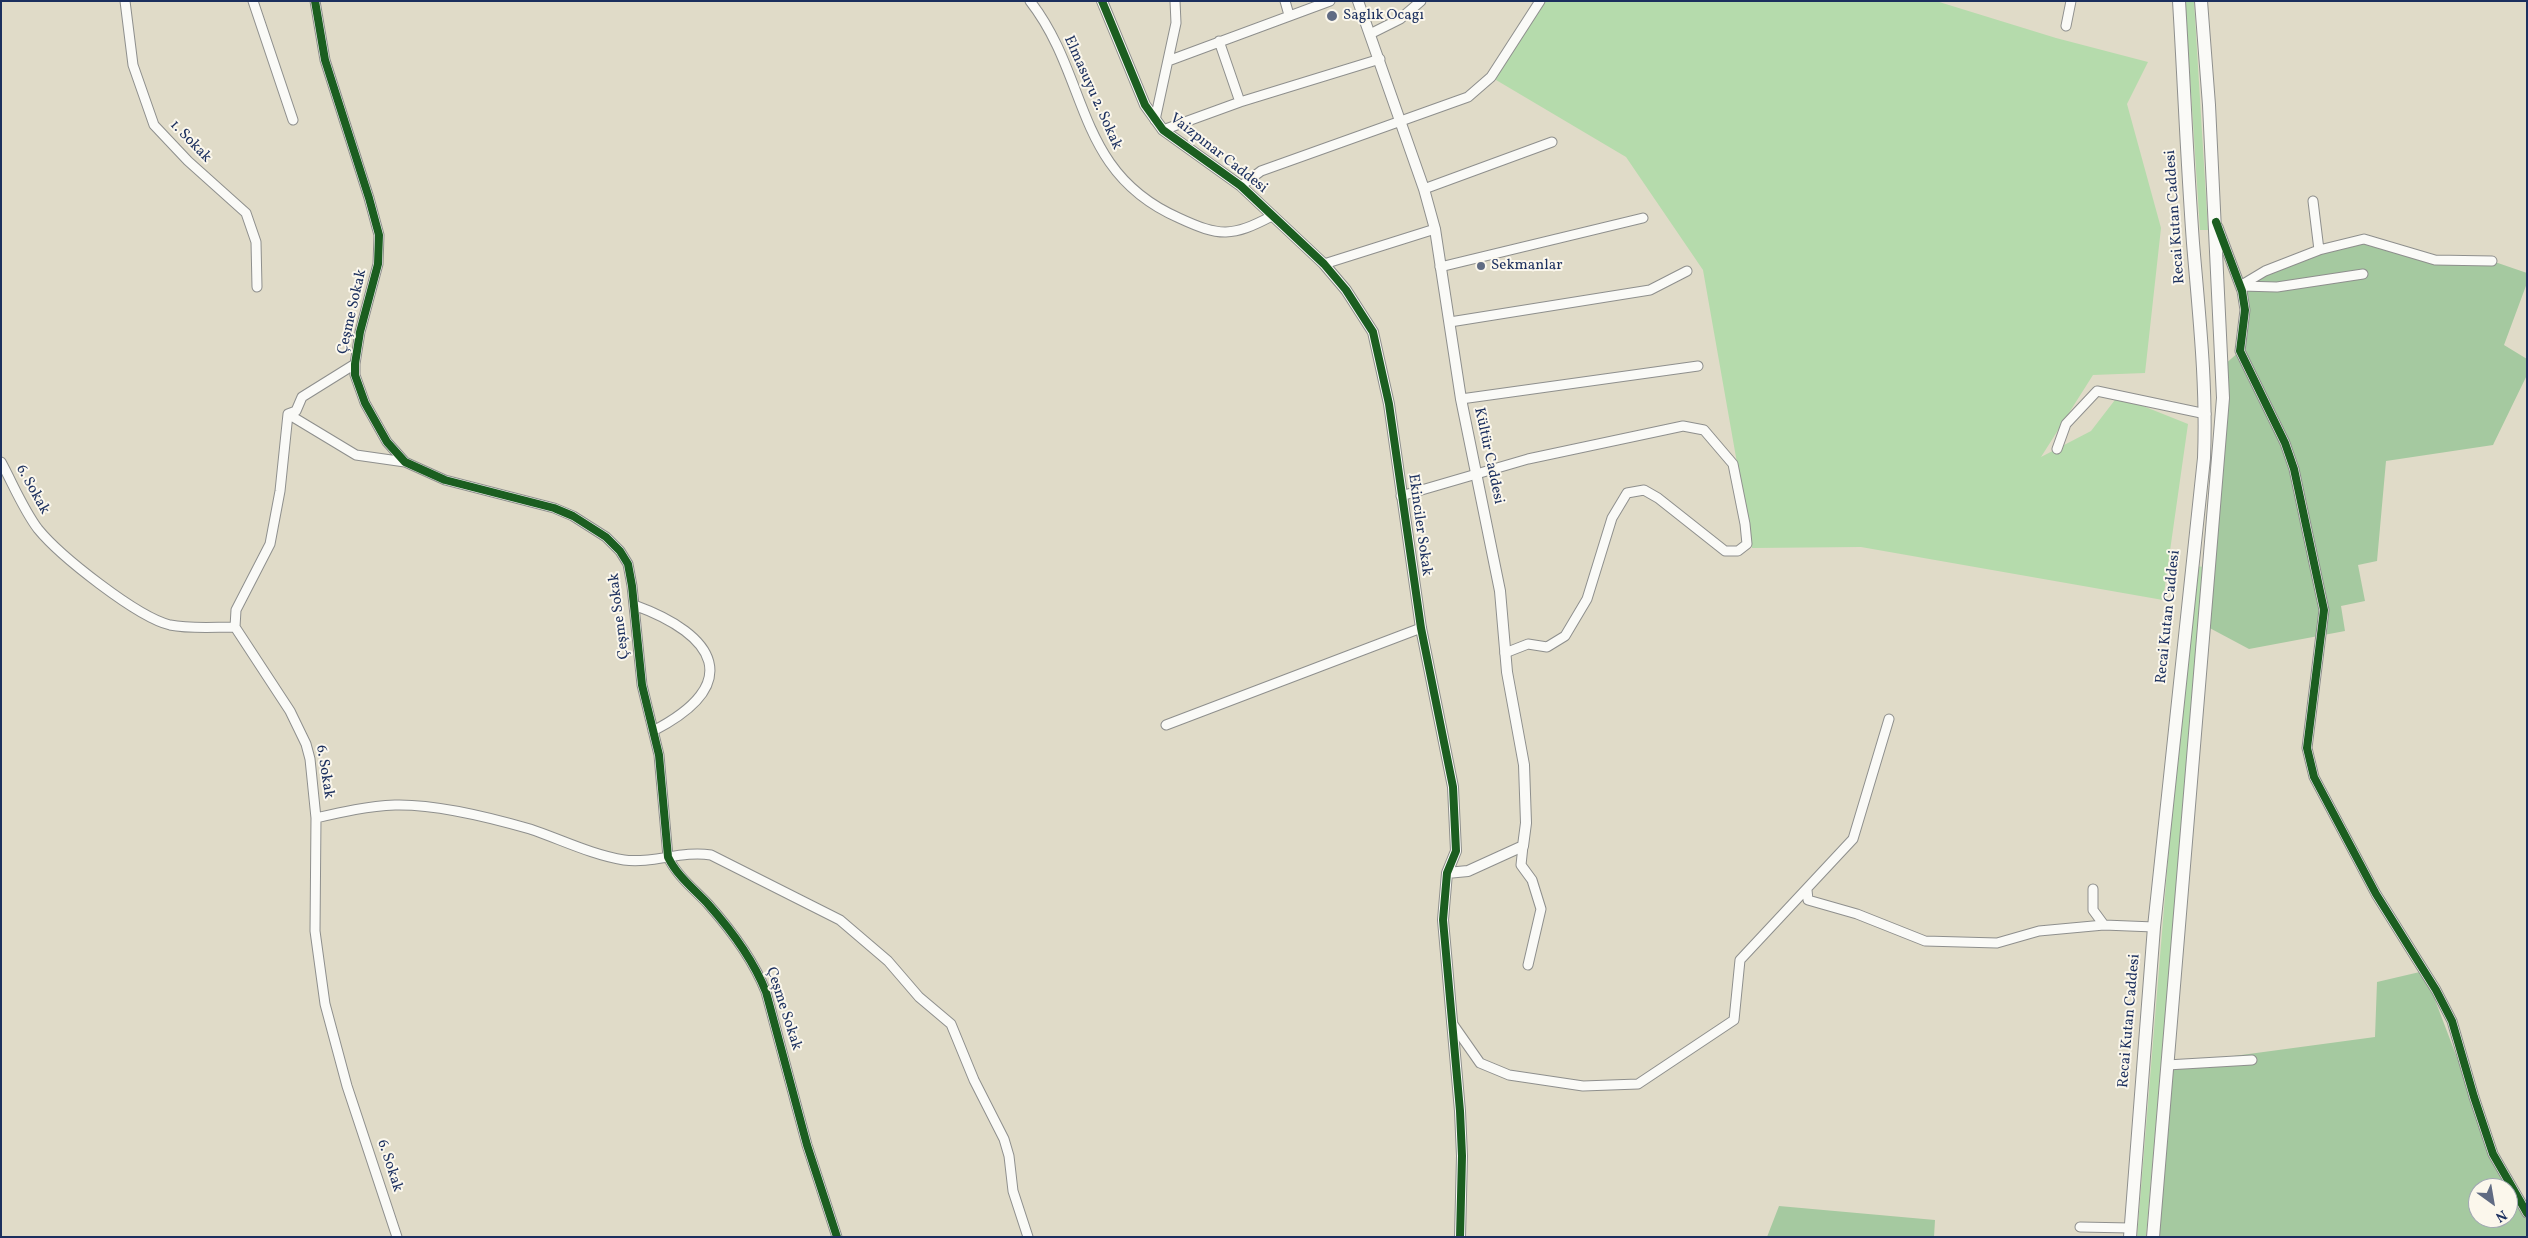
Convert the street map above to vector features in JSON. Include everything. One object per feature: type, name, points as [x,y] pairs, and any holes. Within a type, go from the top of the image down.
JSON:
[{"type":"main road","name":"Recai Kutan Caddesi","points":[[2130,1232],[2154,927],[2204,458],[2206,414],[2205,372],[2193,242],[2178,1]]},
{"type":"main road","points":[[2153,1237],[2223,398],[2216,222],[2201,1]]},
{"type":"street","name":"1. Sokak","points":[[125,1],[133,65],[154,125],[188,161],[246,213],[256,242],[257,287]]},
{"type":"street","points":[[253,1],[293,120]]},
{"type":"street","name":"Çeşme Sokak","points":[[314,1],[326,60],[369,198],[378,235],[378,264],[360,332],[355,364],[358,386],[365,403],[387,442],[405,462],[446,480],[530,500],[573,516],[606,537],[620,551],[628,564],[634,605],[638,656],[663,782],[668,857],[673,869],[714,911],[757,970],[766,992],[807,1145],[837,1237]]},
{"type":"street","name":"Elmasuyu 2. Sokak","points":[[1030,1],[1058,50],[1101,152],[1123,179],[1149,201],[1173,216],[1221,234],[1252,226],[1272,216]]},
{"type":"street","name":"Vaizpınar Caddesi","points":[[1102,1],[1145,105],[1155,120],[1163,130],[1241,186],[1272,216]]},
{"type":"street","points":[[1155,120],[1176,23],[1175,1]]},
{"type":"street","points":[[1285,1],[1289,15]]},
{"type":"street","points":[[1168,60],[1330,1]]},
{"type":"street","name":"Kültür Caddesi","points":[[1358,1],[1380,59],[1424,190],[1435,229],[1461,399],[1500,591],[1505,653],[1524,765],[1526,823],[1523,846]]},
{"type":"street","points":[[1370,34],[1400,19],[1421,1]]},
{"type":"street","points":[[1241,186],[1262,171],[1468,97],[1491,77],[1540,1]]},
{"type":"street","points":[[2066,26],[2071,1]]},
{"type":"street","points":[[1219,41],[1240,102]]},
{"type":"street","points":[[1163,130],[1240,102],[1380,59]]},
{"type":"street","points":[[1424,190],[1552,142]]},
{"type":"street","points":[[2313,201],[2319,250]]},
{"type":"street","name":"Ekinciler Sokak","points":[[1272,216],[1324,264],[1346,290],[1373,332],[1389,404],[1400,496],[1421,628],[1453,787],[1456,851],[1447,873],[1443,920],[1462,1138],[1460,1237]]},
{"type":"street","points":[[1440,267],[1643,218]]},
{"type":"street","points":[[2216,222],[2240,286],[2245,310],[2240,351],[2294,469],[2324,610],[2307,748],[2314,777],[2376,894],[2436,990],[2452,1021],[2474,1098],[2493,1154],[2527,1213]]},
{"type":"street","points":[[1324,264],[1435,229]]},
{"type":"street","points":[[2240,286],[2266,271],[2319,250],[2364,240],[2435,260],[2492,261]]},
{"type":"street","points":[[1450,322],[1650,290],[1687,270]]},
{"type":"street","points":[[2240,286],[2277,287],[2363,274]]},
{"type":"street","points":[[288,414],[296,411],[298,402],[308,392],[355,364]]},
{"type":"street","points":[[1461,399],[1698,366]]},
{"type":"street","points":[[2057,449],[2066,424],[2097,391],[2206,414]]},
{"type":"street","points":[[288,414],[356,455],[405,462]]},
{"type":"street","points":[[235,626],[236,610],[270,544],[280,491],[288,414]]},
{"type":"street","points":[[1400,496],[1528,459],[1683,426],[1704,430],[1733,464],[1747,544],[1738,551],[1725,551],[1658,498],[1644,490],[1627,494],[1612,518],[1587,599],[1566,636],[1547,647],[1528,644],[1505,653]]},
{"type":"street","name":"6. Sokak","points":[[1,462],[30,517],[50,542],[133,608],[146,616],[171,625],[235,626],[271,678],[299,728],[310,759],[316,818],[315,931],[325,1004],[347,1086],[397,1237]]},
{"type":"street","points":[[634,605],[670,619],[690,633],[704,647],[708,662],[707,683],[696,704],[688,711],[653,731]]},
{"type":"street","points":[[1166,725],[1421,628]]},
{"type":"street","points":[[1451,1021],[1480,1063],[1509,1075],[1583,1086],[1638,1084],[1734,1020],[1740,960],[1853,840],[1889,720]]},
{"type":"street","points":[[316,818],[358,808],[410,805],[450,811],[528,829],[623,860],[640,861],[700,853],[711,855],[736,870],[829,914],[867,942],[888,961],[919,998],[944,1016],[951,1024],[974,1080],[1004,1139],[1013,1192],[1028,1237]]},
{"type":"street","points":[[1447,873],[1468,871],[1523,846]]},
{"type":"street","points":[[1523,846],[1521,865],[1532,880],[1541,909],[1528,965]]},
{"type":"street","points":[[2094,889],[2092,910],[2104,925]]},
{"type":"street","points":[[1807,890],[1808,900],[1857,914],[1925,941],[1997,943],[2039,931],[2104,925],[2154,927]]},
{"type":"street","points":[[2167,1065],[2252,1060]]},
{"type":"street","points":[[2080,1227],[2130,1232]]},
{"type":"green space","points":[[1540,1],[1936,1],[2056,38],[2148,62],[2127,104],[2161,228],[2145,373],[2093,375],[2041,457],[2091,431],[2118,396],[2188,424],[2163,600],[1861,547],[1752,548],[1703,270],[1626,157],[1491,77]]},
{"type":"green space","points":[[2185,1],[2194,1],[2208,230],[2200,230]]},
{"type":"green space","points":[[2364,239],[2435,260],[2492,261],[2527,273],[2527,283],[2504,345],[2527,359],[2527,375],[2493,445],[2386,461],[2377,561],[2358,565],[2365,601],[2341,606],[2345,631],[2249,649],[2204,625],[2223,366],[2240,351],[2245,310],[2240,286],[2265,271]]},
{"type":"green space","points":[[2196,566],[2204,567],[2146,1237],[2137,1237],[2169,847]]},
{"type":"green space","points":[[2424,971],[2483,1126],[2508,1178],[2468,1178],[2468,1228],[2518,1228],[2518,1198],[2527,1216],[2527,1237],[2153,1237],[2167,1065],[2375,1037],[2377,982]]},
{"type":"green space","points":[[1779,1206],[1935,1220],[1934,1237],[1767,1237]]},
{"type":"cycle path","points":[[315,1],[325,60],[379,235],[378,264],[360,332],[355,364],[355,375],[365,403],[387,442],[405,462],[445,480],[554,508],[573,516],[606,537],[620,551],[628,564],[642,685],[659,755],[668,857],[681,876],[725,924],[748,957],[761,980],[766,992],[807,1145],[837,1237]]},
{"type":"cycle path","points":[[1102,1],[1145,105],[1163,130],[1241,186],[1324,264],[1346,290],[1373,332],[1389,404],[1421,628],[1453,787],[1456,851],[1447,873],[1443,920],[1460,1111],[1462,1156],[1460,1237]]},
{"type":"cycle path","points":[[2216,222],[2242,291],[2245,310],[2240,351],[2285,443],[2294,469],[2324,610],[2307,748],[2314,777],[2376,894],[2436,990],[2452,1021],[2493,1154],[2527,1213]]},
{"type":"place","name":"Saglık Ocagı","points":[[1332,16]]},
{"type":"place","name":"Sekmanlar","points":[[1481,266]]}]
